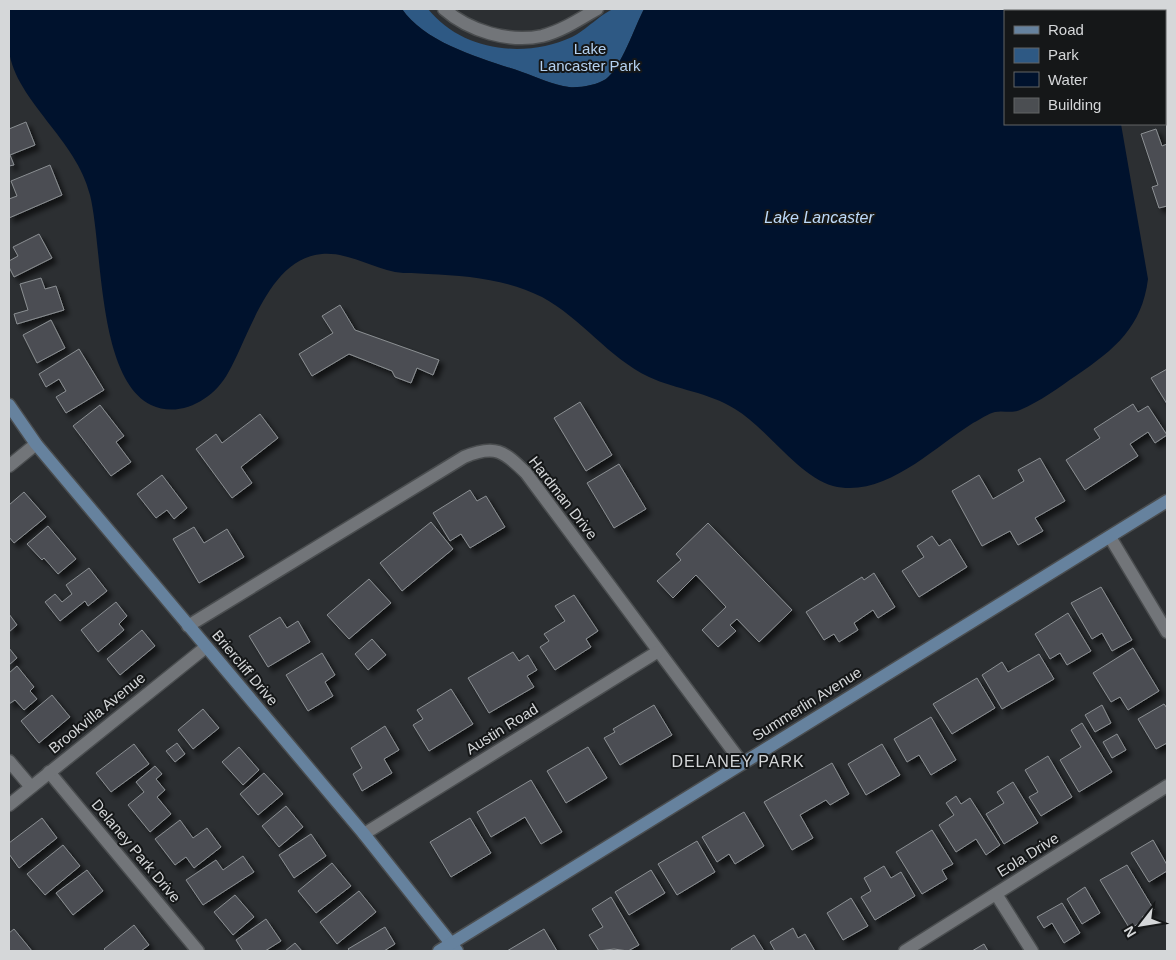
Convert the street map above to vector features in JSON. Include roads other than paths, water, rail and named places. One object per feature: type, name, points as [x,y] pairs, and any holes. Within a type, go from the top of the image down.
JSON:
[{"type":"street","points":[[444,9],[453,17],[482,31],[512,38],[542,36],[570,25],[597,9]]},
{"type":"street","name":"Briercliff Drive","points":[[9,405],[36,444],[364,834],[454,947]]},
{"type":"street","points":[[9,466],[36,444]]},
{"type":"street","name":"Hardman Drive","points":[[188,626],[464,456],[481,450],[495,449],[511,459],[526,474],[657,652],[742,763]]},
{"type":"street","name":"Summerlin Avenue","points":[[440,951],[454,947],[742,763],[1167,501]]},
{"type":"street","points":[[1110,537],[1167,632]]},
{"type":"street","name":"Brookvilla Avenue","points":[[9,805],[206,647]]},
{"type":"street","name":"Austin Road","points":[[364,834],[657,652]]},
{"type":"street","points":[[9,761],[31,787]]},
{"type":"street","name":"Delaney Park Drive","points":[[48,772],[198,951]]},
{"type":"street","name":"Eola Drive","points":[[905,951],[1167,786]]},
{"type":"street","points":[[996,894],[1032,951]]},
{"type":"water","name":"Lake Lancaster","points":[[9,9],[402,9],[412,21],[426,32],[457,49],[551,83],[573,87],[598,83],[612,74],[644,9],[1167,9],[1167,80],[1166,10],[1004,10],[1004,125],[1121,125],[1148,279],[1145,296],[1133,324],[1115,346],[1049,394],[1017,411],[990,414],[973,423],[907,469],[871,485],[852,488],[833,486],[820,481],[808,473],[747,417],[725,403],[649,377],[635,369],[608,349],[570,316],[542,297],[501,282],[458,276],[395,272],[341,255],[322,254],[304,259],[288,269],[275,283],[263,301],[228,373],[214,391],[195,404],[184,408],[162,409],[151,405],[133,390],[121,368],[111,341],[105,310],[90,195],[83,175],[73,156],[23,87],[14,69],[8,46]]},
{"type":"district","name":"DELANEY PARK","points":[[738,761]]},
{"type":"park label","name":"Lake Lancaster Park","points":[[590,58]]}]
